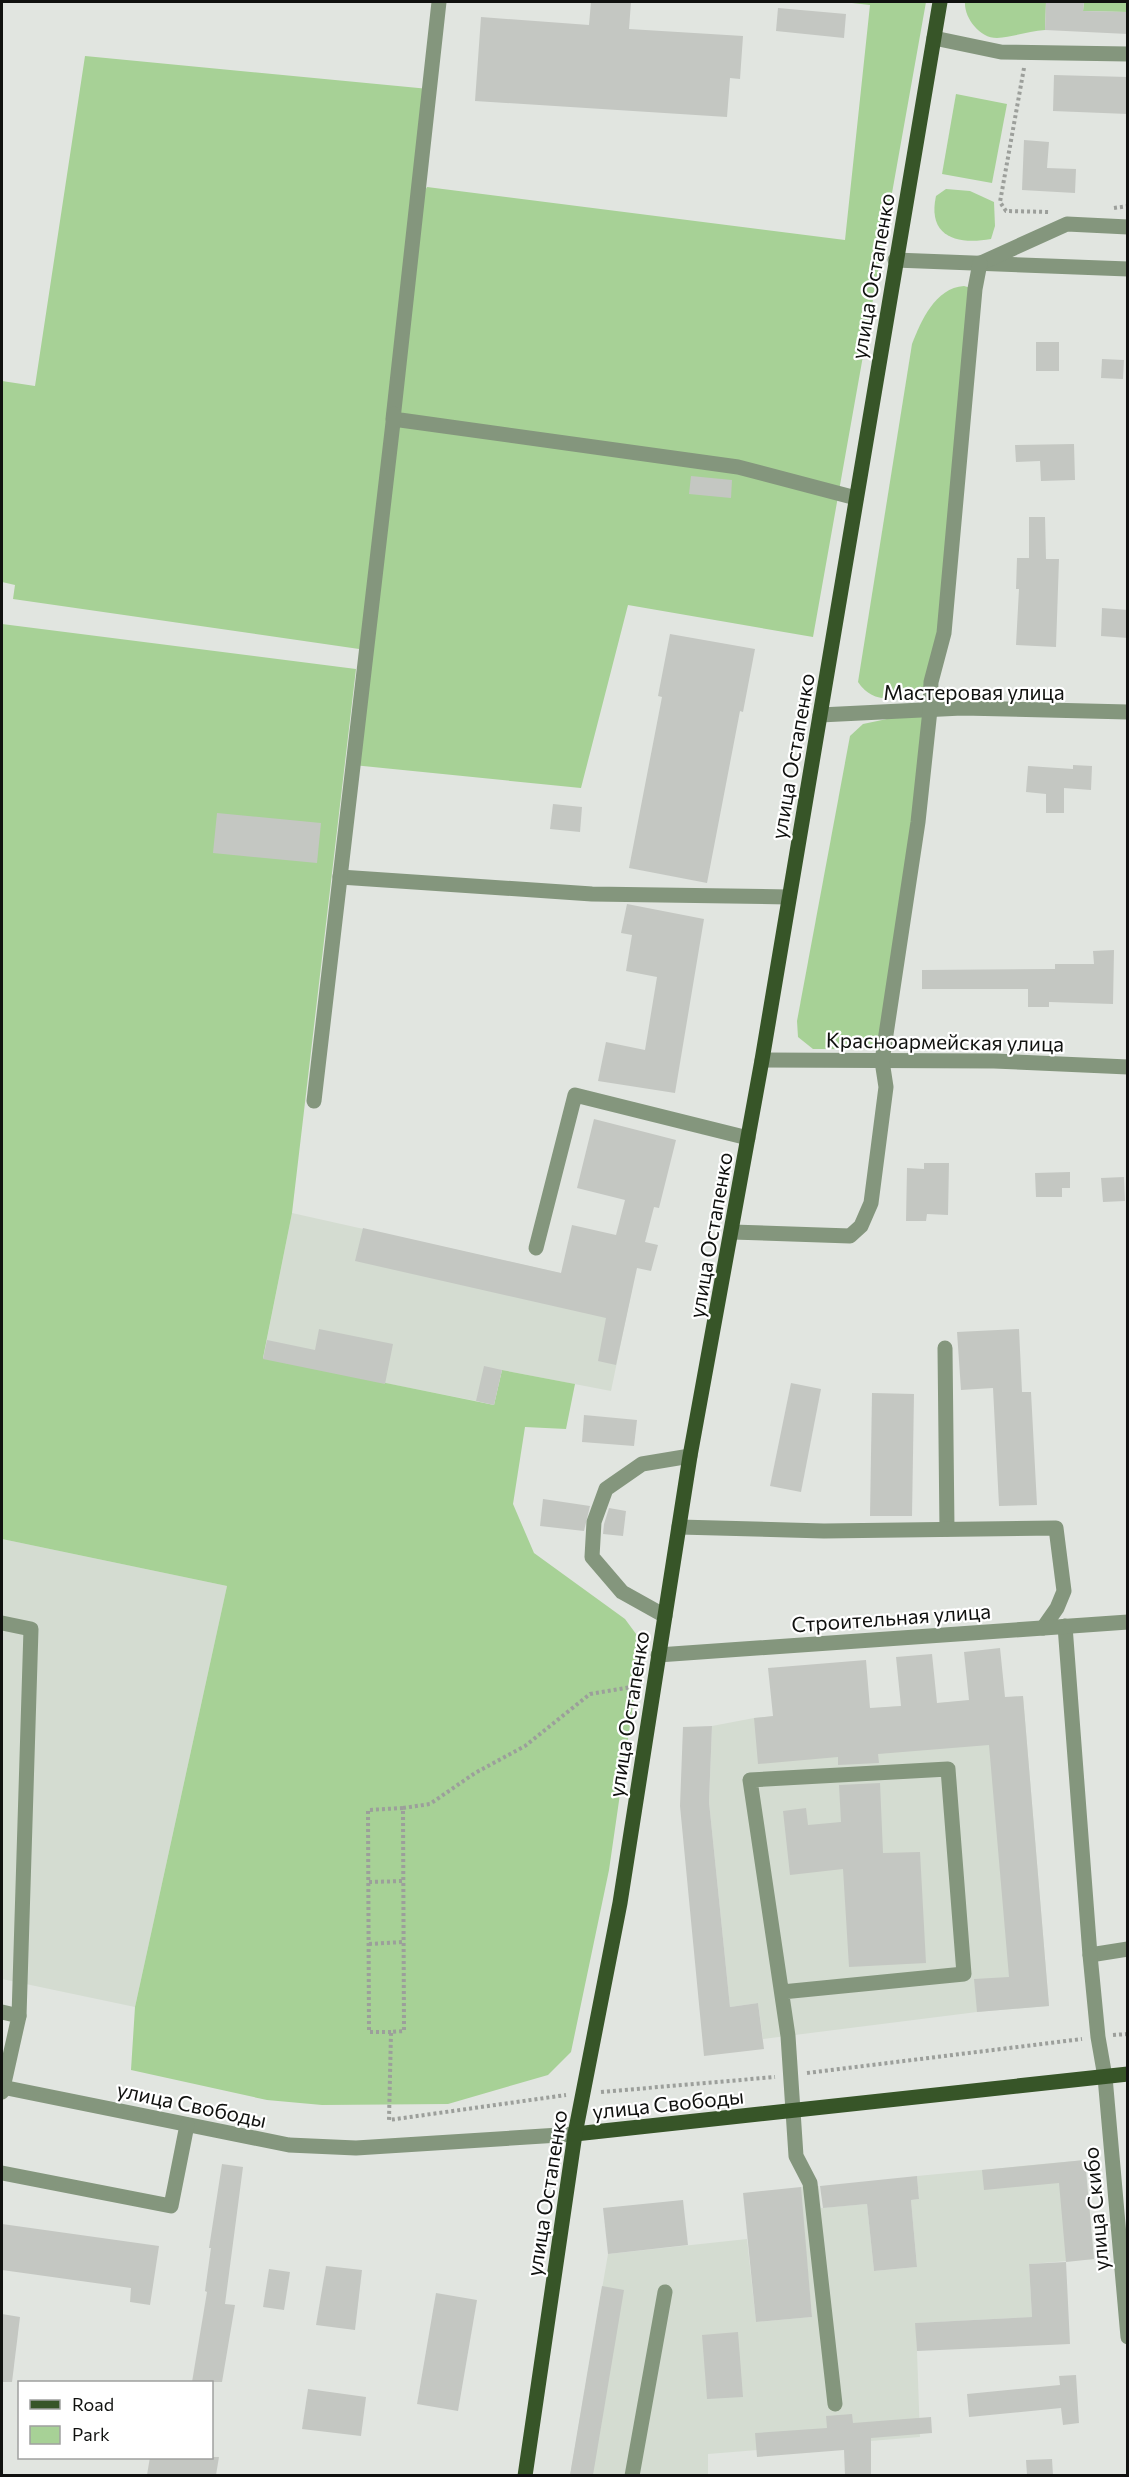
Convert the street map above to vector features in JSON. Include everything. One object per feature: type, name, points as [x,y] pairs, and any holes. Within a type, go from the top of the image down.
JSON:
[{"type":"main road","name":"улица Остапенко","points":[[525,2475],[575,2134],[620,1903],[690,1456],[762,1060],[940,2]]},
{"type":"main road","name":"улица Свободы","points":[[575,2134],[1128,2074]]},
{"type":"street","points":[[314,1101],[394,414],[439,2]]},
{"type":"street","points":[[934,38],[1001,52],[1128,54]]},
{"type":"street","points":[[980,263],[1067,224],[1128,227]]},
{"type":"street","points":[[896,260],[1128,269]]},
{"type":"street","points":[[732,1232],[850,1236],[861,1226],[871,1203],[885,1087],[882,1061],[918,822],[931,682],[944,633],[975,289],[980,263]]},
{"type":"street","points":[[394,414],[393,419],[738,467],[856,498]]},
{"type":"street","name":"Мастеровая улица","points":[[820,715],[962,708],[1128,712]]},
{"type":"street","points":[[340,877],[592,894],[789,897]]},
{"type":"street","name":"Красноармейская улица","points":[[762,1060],[994,1061],[1128,1067]]},
{"type":"street","points":[[536,1248],[575,1095],[748,1138]]},
{"type":"street","points":[[945,1348],[947,1529]]},
{"type":"street","points":[[665,1616],[622,1592],[592,1557],[594,1521],[606,1489],[624,1476],[642,1464],[690,1456]]},
{"type":"street","points":[[679,1527],[824,1531],[1056,1528],[1064,1591],[1057,1608],[1043,1628]]},
{"type":"street","name":"Строительная улица","points":[[658,1655],[1128,1622]]},
{"type":"street","points":[[2,1623],[31,1629],[18,2016],[2,2089]]},
{"type":"street","name":"улица Скибо","points":[[1065,1626],[1090,1955],[1098,2037],[1105,2077],[1128,2337]]},
{"type":"street","points":[[782,1992],[964,1974],[948,1769],[750,1780],[788,2036],[796,2156],[810,2183],[835,2404]]},
{"type":"street","points":[[1090,1955],[1128,1948]]},
{"type":"street","points":[[2,2012],[18,2016]]},
{"type":"street","name":"улица Свободы","points":[[2,2089],[288,2145],[356,2148],[575,2134]]},
{"type":"street","points":[[2,2173],[171,2206],[187,2124]]},
{"type":"street","points":[[632,2475],[665,2292]]},
{"type":"path","points":[[1027,53],[1000,202],[1006,211],[1061,213]]},
{"type":"path","points":[[1105,209],[1128,206]]},
{"type":"path","points":[[404,1808],[404,2031],[369,2032],[368,1810],[430,1804],[475,1773],[525,1746],[590,1694],[654,1683]]},
{"type":"path","points":[[369,1882],[404,1881]]},
{"type":"path","points":[[369,1944],[404,1942]]},
{"type":"path","points":[[391,2032],[389,2120],[583,2093],[751,2080],[1128,2034]]},
{"type":"shaded area","points":[[292,1213],[632,1289],[611,1391],[502,1370],[476,1401],[263,1359]]},
{"type":"shaded area","points":[[2,1539],[227,1586],[135,2007],[2,1979]]},
{"type":"shaded area","points":[[1023,1696],[1049,2006],[977,2012],[763,2039],[758,2003],[730,2007],[709,1802],[712,1726],[754,1718]]},
{"type":"shaded area","points":[[1085,2160],[1094,2259],[1029,2264],[1032,2317],[916,2323],[920,2437],[708,2454],[708,2475],[570,2476],[608,2254],[747,2239],[756,2322],[812,2317],[800,2187],[819,2186],[821,2208],[867,2204],[874,2271],[917,2267],[911,2200],[919,2199],[917,2176]]},
{"type":"green space","points":[[843,2],[926,2],[813,637],[628,605],[581,788],[353,765],[366,650],[13,599],[15,585],[2,582],[2,381],[35,386],[85,56],[429,89],[418,203],[427,187],[845,240],[870,5]]},
{"type":"green space","points":[[965,2],[1046,2],[1045,30],[997,38],[990,37],[974,26],[967,14]]},
{"type":"green space","points":[[1084,2],[1127,2],[1127,12],[1083,11]]},
{"type":"green space","points":[[956,94],[1007,104],[992,183],[942,174]]},
{"type":"green space","points":[[946,189],[970,191],[994,202],[995,226],[991,239],[967,241],[956,239],[940,229],[934,210],[936,196]]},
{"type":"green space","points":[[964,286],[975,289],[944,633],[931,682],[903,696],[883,698],[866,691],[858,682],[912,344],[930,307],[937,299],[954,288]]},
{"type":"green space","points":[[2,624],[356,669],[292,1213],[263,1358],[494,1405],[502,1370],[575,1384],[566,1429],[525,1427],[513,1504],[534,1553],[625,1619],[642,1642],[609,1870],[571,2052],[548,2075],[448,2104],[322,2105],[267,2100],[131,2070],[135,2007],[227,1586],[2,1539]]},
{"type":"green space","points":[[930,710],[885,1049],[813,1049],[798,1037],[797,1021],[850,736],[863,724]]},
{"type":"building","points":[[591,2],[631,2],[629,29],[743,36],[740,79],[730,78],[727,117],[475,101],[481,17],[589,25]]},
{"type":"building","points":[[1046,2],[1084,2],[1083,11],[1128,12],[1128,34],[1045,30]]},
{"type":"building","points":[[778,8],[846,14],[844,38],[776,31]]},
{"type":"building","points":[[1054,75],[1128,77],[1128,114],[1053,111]]},
{"type":"building","points":[[1024,140],[1049,142],[1047,168],[1076,169],[1075,193],[1022,190]]},
{"type":"building","points":[[1036,342],[1059,342],[1059,371],[1036,371]]},
{"type":"building","points":[[1102,359],[1124,360],[1123,379],[1101,378]]},
{"type":"building","points":[[1074,444],[1075,480],[1041,481],[1040,461],[1016,462],[1015,445]]},
{"type":"building","points":[[691,476],[732,480],[731,498],[689,494]]},
{"type":"building","points":[[1029,517],[1045,517],[1046,559],[1059,559],[1056,647],[1016,645],[1019,589],[1016,589],[1017,558],[1029,558]]},
{"type":"building","points":[[1102,608],[1128,610],[1128,638],[1101,636]]},
{"type":"building","points":[[670,634],[755,649],[743,712],[740,711],[707,883],[629,868],[662,697],[658,696]]},
{"type":"building","points":[[1073,765],[1092,766],[1091,790],[1064,788],[1064,813],[1046,813],[1046,794],[1026,792],[1028,766],[1073,769]]},
{"type":"building","points":[[553,804],[582,807],[580,832],[550,829]]},
{"type":"building","points":[[217,813],[321,823],[317,863],[213,853]]},
{"type":"building","points":[[627,904],[704,919],[675,1093],[598,1081],[606,1042],[645,1050],[657,977],[626,971],[632,935],[621,933]]},
{"type":"building","points":[[1114,950],[1113,1004],[1049,1002],[1049,1007],[1028,1007],[1028,989],[922,989],[922,970],[1055,969],[1055,964],[1094,964],[1093,951]]},
{"type":"building","points":[[594,1119],[676,1140],[659,1208],[654,1207],[645,1242],[658,1245],[651,1271],[637,1268],[616,1365],[598,1361],[606,1318],[355,1261],[363,1228],[561,1273],[572,1225],[616,1235],[625,1200],[577,1188]]},
{"type":"building","points":[[924,1163],[949,1163],[948,1215],[927,1214],[926,1221],[906,1221],[907,1168],[924,1169]]},
{"type":"building","points":[[1070,1172],[1070,1188],[1062,1188],[1062,1197],[1036,1197],[1035,1173]]},
{"type":"building","points":[[1124,1177],[1125,1201],[1103,1202],[1101,1178]]},
{"type":"building","points":[[319,1329],[393,1344],[385,1384],[263,1359],[267,1340],[315,1350]]},
{"type":"building","points":[[1019,1329],[1022,1392],[1031,1392],[1037,1505],[999,1506],[993,1388],[961,1390],[957,1332]]},
{"type":"building","points":[[484,1366],[502,1370],[494,1405],[476,1401]]},
{"type":"building","points":[[791,1383],[821,1389],[801,1492],[770,1486]]},
{"type":"building","points":[[872,1393],[914,1394],[912,1516],[870,1516]]},
{"type":"building","points":[[584,1415],[637,1420],[634,1446],[582,1442]]},
{"type":"building","points":[[543,1499],[590,1506],[584,1531],[540,1526]]},
{"type":"building","points":[[609,1508],[626,1511],[623,1536],[603,1534]]},
{"type":"building","points":[[1000,1648],[1005,1697],[1023,1696],[1049,2006],[977,2012],[974,1979],[1009,1977],[989,1745],[878,1754],[879,1763],[838,1765],[838,1757],[758,1764],[754,1718],[773,1716],[768,1668],[866,1660],[870,1708],[901,1706],[896,1657],[932,1654],[937,1703],[969,1700],[964,1652]]},
{"type":"building","points":[[712,1726],[709,1802],[730,2007],[758,2003],[764,2049],[704,2056],[680,1806],[683,1727]]},
{"type":"building","points":[[880,1783],[883,1853],[920,1852],[926,1963],[849,1967],[843,1869],[790,1875],[783,1811],[806,1808],[808,1825],[841,1822],[839,1785]]},
{"type":"building","points":[[1085,2160],[1094,2259],[1066,2262],[1059,2183],[984,2190],[982,2170]]},
{"type":"building","points":[[222,2164],[243,2167],[225,2304],[235,2305],[222,2382],[192,2381],[207,2292],[205,2291],[211,2248],[209,2248]]},
{"type":"building","points":[[917,2176],[919,2199],[911,2200],[917,2267],[874,2271],[867,2204],[823,2208],[820,2186]]},
{"type":"building","points":[[801,2187],[812,2317],[756,2322],[743,2193]]},
{"type":"building","points":[[683,2200],[688,2245],[608,2254],[603,2208]]},
{"type":"building","points":[[2,2224],[159,2246],[150,2305],[130,2302],[131,2288],[2,2270]]},
{"type":"building","points":[[1066,2262],[1070,2344],[917,2351],[915,2323],[1032,2317],[1029,2264]]},
{"type":"building","points":[[326,2266],[362,2270],[355,2330],[316,2325]]},
{"type":"building","points":[[269,2269],[290,2272],[284,2310],[263,2307]]},
{"type":"building","points":[[602,2286],[624,2290],[593,2475],[570,2475]]},
{"type":"building","points":[[436,2293],[477,2300],[458,2411],[417,2404]]},
{"type":"building","points":[[2,2314],[20,2317],[12,2382],[2,2382]]},
{"type":"building","points":[[738,2332],[743,2397],[707,2399],[702,2335]]},
{"type":"building","points":[[1076,2375],[1079,2423],[1063,2425],[1061,2408],[969,2417],[967,2394],[1060,2385],[1059,2376]]},
{"type":"building","points":[[308,2389],[366,2397],[361,2436],[302,2429]]},
{"type":"building","points":[[852,2414],[853,2423],[931,2417],[932,2433],[871,2438],[871,2475],[845,2475],[844,2450],[757,2457],[755,2433],[827,2428],[826,2416]]},
{"type":"building","points":[[213,2457],[219,2457],[216,2475],[147,2475],[150,2459],[213,2459]]},
{"type":"building","points":[[1052,2459],[1053,2475],[1027,2475],[1026,2460]]}]
